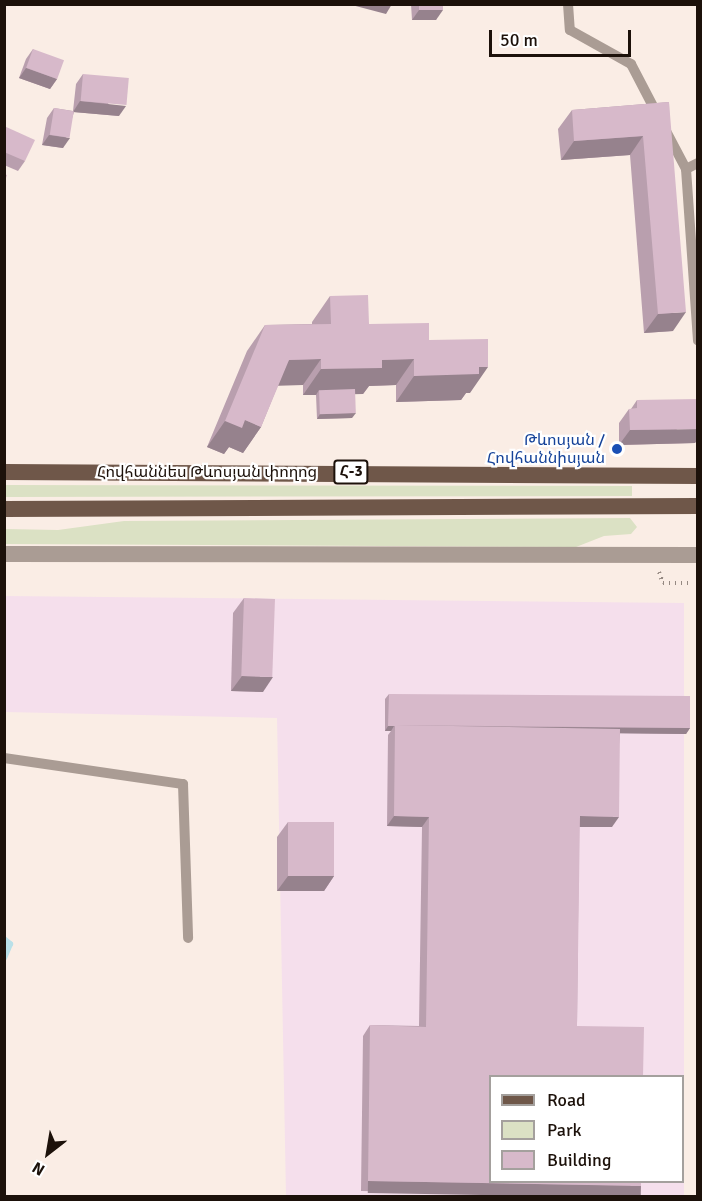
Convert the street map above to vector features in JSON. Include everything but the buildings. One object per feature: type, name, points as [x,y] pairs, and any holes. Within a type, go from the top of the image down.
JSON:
[{"type":"main road","name":"Հովհաննես Թևոսյան փողոց","points":[[4,472],[698,476]]},
{"type":"main road","name":"Հ-3","points":[[4,509],[698,506]]},
{"type":"street","points":[[4,554],[698,555]]},
{"type":"lane","points":[[568,4],[570,30],[631,63],[686,169],[698,341]]},
{"type":"lane","points":[[686,169],[698,163]]},
{"type":"lane","points":[[4,758],[183,784],[188,938]]},
{"type":"path","points":[[656,566],[663,582],[690,583]]},
{"type":"shaded area","points":[[5,596],[684,603],[684,1075],[489,1075],[489,1183],[684,1183],[684,1196],[286,1196],[277,718],[5,712]]},
{"type":"green space","points":[[5,485],[632,486],[632,496],[5,497]]},
{"type":"green space","points":[[630,518],[637,527],[631,534],[604,536],[576,547],[5,544],[5,529],[58,530],[124,521]]},
{"type":"waterway","points":[[4,939],[10,944],[4,958]]},
{"type":"place","name":"Թևոսյան / Հովհաննիսյան","points":[[617,449]]}]
